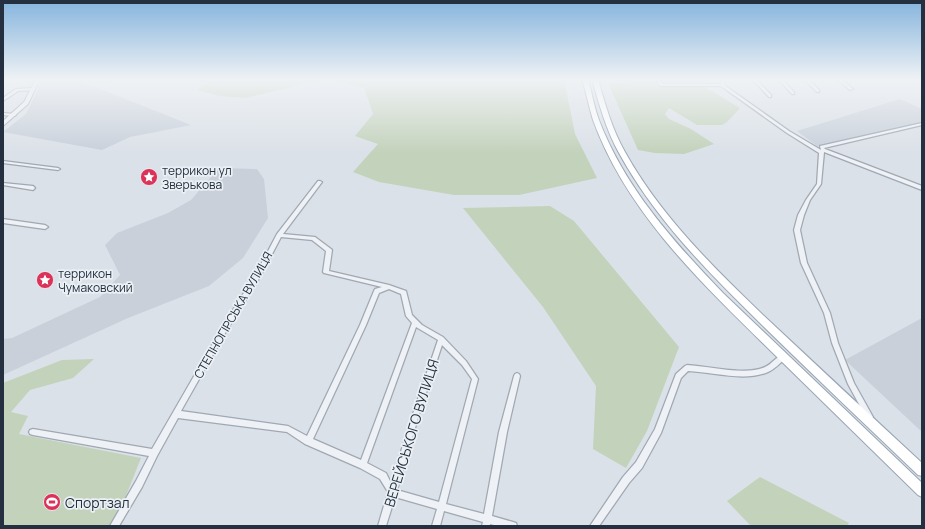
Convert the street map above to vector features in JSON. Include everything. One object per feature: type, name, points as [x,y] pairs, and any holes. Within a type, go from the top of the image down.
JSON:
[{"type":"main road","points":[[592,104],[606,142],[626,179],[646,209],[695,269],[783,357],[922,491]]},
{"type":"main road","points":[[602,104],[617,142],[636,176],[659,208],[691,246],[737,295],[922,471]]},
{"type":"street","points":[[3,124],[24,104]]},
{"type":"street","points":[[748,104],[776,124],[822,151],[922,188]]},
{"type":"street","points":[[3,114],[14,115]]},
{"type":"street","points":[[872,423],[851,384],[840,356],[827,313],[804,263],[797,230],[801,215],[808,200],[819,184],[822,147],[922,124]]},
{"type":"street","points":[[3,162],[58,169]]},
{"type":"street","name":"СТЕПНОГІРСЬКА ВУЛИЦЯ","points":[[114,526],[139,484],[154,453],[176,414],[279,235],[320,182]]},
{"type":"street","points":[[3,184],[32,188]]},
{"type":"street","points":[[3,221],[45,227]]},
{"type":"street","points":[[279,235],[314,238],[329,250],[326,272],[389,287],[404,293],[409,316],[420,327],[441,339],[464,362],[476,379],[436,526]]},
{"type":"street","points":[[308,441],[363,325],[377,291],[389,287]]},
{"type":"street","points":[[363,465],[415,322]]},
{"type":"street","name":"ВЕРЕЙСЬКОГО ВУЛИЦЯ","points":[[382,526],[417,411],[441,339]]},
{"type":"street","points":[[594,526],[626,480],[639,465],[658,431],[678,376],[687,368],[756,372],[765,370],[783,357]]},
{"type":"street","points":[[487,522],[503,432],[517,376]]},
{"type":"street","points":[[176,414],[288,429],[308,441],[363,465],[383,476],[393,492],[487,522],[513,526]]},
{"type":"street","points":[[33,432],[154,453]]},
{"type":"shaded area","points":[[31,104],[137,104],[191,125],[130,137],[102,150],[3,132],[26,114]]},
{"type":"shaded area","points":[[885,104],[910,104],[922,109],[922,123],[817,146],[797,131]]},
{"type":"shaded area","points":[[219,168],[257,169],[264,179],[268,218],[243,258],[209,286],[128,318],[3,375],[3,339],[12,338],[100,297],[120,275],[105,245],[117,233],[168,213],[191,200]]},
{"type":"shaded area","points":[[922,318],[922,432],[845,360]]},
{"type":"green space","points":[[369,104],[569,104],[575,134],[597,178],[519,195],[454,195],[379,182],[353,172],[378,144],[355,136],[373,114]]},
{"type":"green space","points":[[617,104],[733,104],[740,108],[727,122],[722,125],[697,125],[669,108],[665,114],[669,119],[691,129],[714,144],[684,154],[655,153],[638,150]]},
{"type":"green space","points":[[550,206],[574,221],[679,347],[647,431],[626,468],[593,449],[596,386],[543,307],[463,208]]},
{"type":"green space","points":[[94,359],[73,378],[30,390],[11,412],[28,416],[19,434],[141,458],[114,526],[3,526],[3,383],[62,360]]},
{"type":"green space","points":[[760,477],[849,523],[847,526],[751,526],[727,501]]},
{"type":"place","name":"террикон ул Зверькова","points":[[149,177]]},
{"type":"place","name":"террикон Чумаковский","points":[[45,280]]},
{"type":"place","name":"Спортзал","points":[[52,502]]}]
